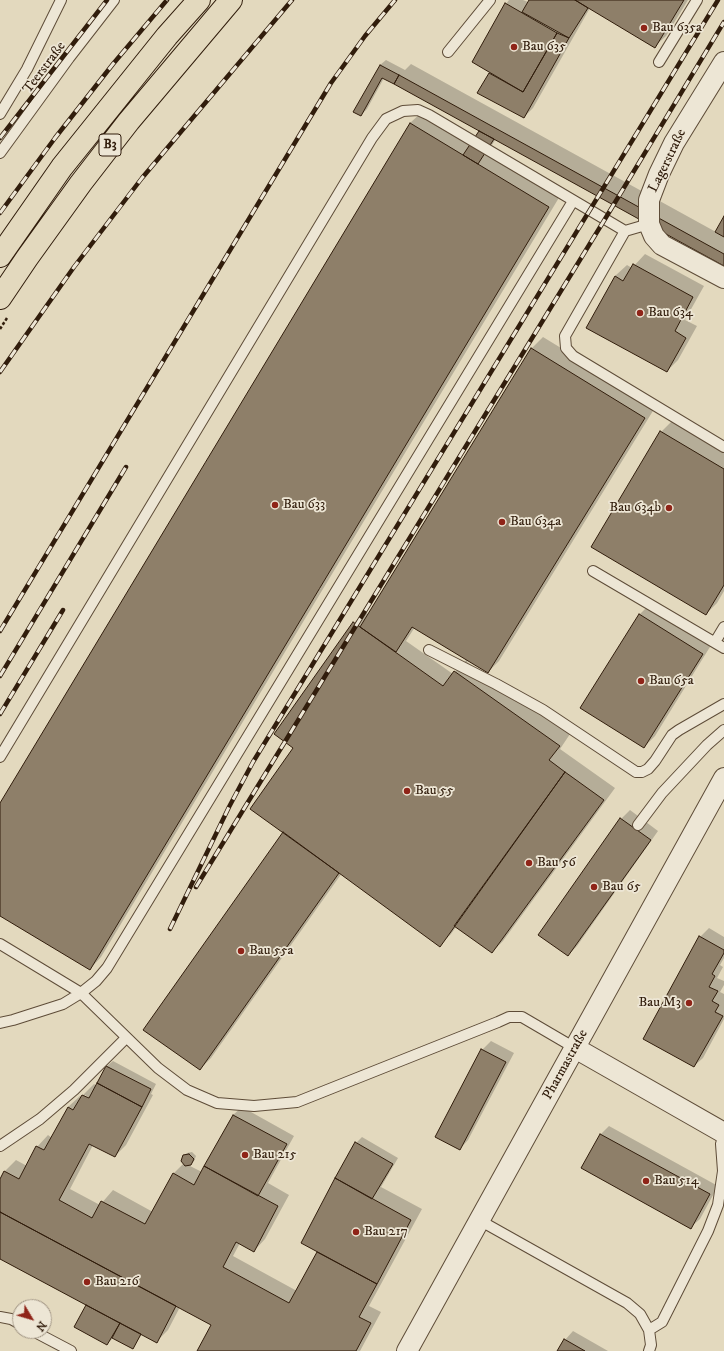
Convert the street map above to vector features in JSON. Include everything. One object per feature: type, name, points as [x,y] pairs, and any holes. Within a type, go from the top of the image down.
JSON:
[{"type":"main road","name":"B3","points":[[0,256],[62,167],[143,66],[199,0]]},
{"type":"main road","name":"B3","points":[[0,298],[81,183],[129,121],[231,0]]},
{"type":"street","name":"Lagerstraße","points":[[724,62],[674,143],[659,174],[649,200],[649,224],[654,236],[662,245],[724,278]]},
{"type":"street","name":"Pharmastraße","points":[[407,1351],[724,778]]},
{"type":"street","points":[[575,1048],[724,1133]]},
{"type":"lane","points":[[0,114],[27,69],[61,0]]},
{"type":"lane","name":"Teerstraße","points":[[0,153],[69,58],[114,0]]},
{"type":"lane","points":[[448,52],[490,0]]},
{"type":"lane","points":[[660,62],[697,0]]},
{"type":"lane","points":[[0,758],[372,138],[386,119],[403,111],[418,110],[625,231]]},
{"type":"lane","points":[[0,1023],[63,1004],[96,981],[107,968],[574,201]]},
{"type":"lane","points":[[649,224],[625,231],[565,336],[566,348],[573,356],[724,447]]},
{"type":"lane","points":[[593,571],[720,645],[724,628]]},
{"type":"lane","points":[[429,650],[543,710],[636,772],[642,772],[655,761],[672,735],[724,704]]},
{"type":"lane","points":[[638,825],[662,793],[707,745],[724,730]]},
{"type":"lane","points":[[0,944],[80,993],[158,1068],[187,1090],[217,1103],[254,1106],[297,1102],[508,1017],[522,1017],[575,1048]]},
{"type":"lane","points":[[0,1146],[40,1119],[74,1090],[126,1038]]},
{"type":"lane","points":[[649,1330],[662,1322],[708,1231],[718,1205],[723,1171],[721,1144],[724,1133]]},
{"type":"lane","points":[[479,1220],[627,1303],[640,1314],[649,1330],[651,1345],[649,1351]]},
{"type":"lane","points":[[0,1317],[12,1320]]},
{"type":"lane","points":[[48,1339],[70,1351]]},
{"type":"building","points":[[529,0],[575,0],[588,8],[569,38],[522,12]]},
{"type":"building","name":"Bau 635a","points":[[575,0],[684,0],[655,48]]},
{"type":"building","name":"Bau 635","points":[[505,3],[557,33],[523,92],[472,62]]},
{"type":"building","points":[[557,33],[569,38],[524,118],[477,93],[489,73],[523,92]]},
{"type":"building","points":[[380,65],[399,75],[394,84],[382,78],[361,116],[353,112]]},
{"type":"building","points":[[399,75],[724,254],[724,266],[394,84]]},
{"type":"building","name":"Bau 633","points":[[410,123],[549,207],[90,970],[0,916],[0,803]]},
{"type":"building","points":[[479,131],[494,139],[478,164],[463,155]]},
{"type":"building","points":[[724,216],[724,237],[715,232]]},
{"type":"building","name":"Bau 634","points":[[633,264],[693,297],[675,331],[686,338],[667,372],[586,328],[615,276],[623,281]]},
{"type":"building","name":"Bau 634a","points":[[531,348],[645,418],[488,673],[412,627],[396,652],[360,627]]},
{"type":"building","name":"Bau 634b","points":[[660,431],[724,469],[724,585],[706,615],[591,547]]},
{"type":"building","name":"Bau 65a","points":[[639,614],[703,654],[644,748],[580,708]]},
{"type":"building","name":"Bau 55","points":[[353,622],[443,686],[454,671],[560,746],[549,760],[565,772],[440,947],[250,809],[293,748],[274,734]]},
{"type":"building","name":"Bau 56","points":[[565,772],[604,800],[492,953],[454,926]]},
{"type":"building","name":"Bau 65","points":[[620,818],[651,840],[568,956],[538,935]]},
{"type":"building","name":"Bau 55a","points":[[283,832],[339,873],[200,1070],[143,1030]]},
{"type":"building","name":"Bau M3","points":[[699,936],[724,950],[724,953],[712,974],[715,976],[709,987],[718,991],[712,1001],[719,1005],[715,1012],[723,1016],[694,1067],[643,1039]]},
{"type":"building","points":[[481,1049],[506,1062],[460,1150],[435,1137]]},
{"type":"building","points":[[106,1066],[151,1089],[142,1107],[97,1083]]},
{"type":"building","points":[[97,1083],[142,1107],[115,1157],[89,1144],[59,1200],[92,1218],[101,1201],[145,1224],[173,1173],[194,1185],[204,1166],[278,1206],[254,1252],[236,1242],[223,1267],[289,1303],[317,1252],[377,1284],[359,1317],[371,1323],[356,1351],[197,1351],[211,1325],[0,1212],[0,1179],[4,1171],[19,1179],[36,1146],[44,1150],[68,1107],[73,1110],[82,1095],[89,1098]]},
{"type":"building","name":"Bau 215","points":[[233,1115],[287,1144],[258,1196],[204,1166]]},
{"type":"building","name":"Bau 514","points":[[600,1134],[710,1194],[691,1229],[581,1168]]},
{"type":"building","points":[[355,1142],[393,1164],[372,1199],[335,1178]]},
{"type":"building","points":[[189,1154],[194,1159],[191,1165],[185,1166],[181,1161],[183,1155]]},
{"type":"building","name":"Bau 217","points":[[335,1178],[411,1220],[377,1284],[301,1243]]},
{"type":"building","name":"Bau 216","points":[[0,1212],[176,1306],[157,1343],[0,1259]]},
{"type":"building","points":[[86,1305],[120,1323],[107,1345],[74,1327]]},
{"type":"building","points":[[120,1323],[141,1334],[133,1349],[112,1338]]},
{"type":"building","points":[[564,1339],[585,1351],[557,1351]]},
{"type":"railway","points":[[0,138],[107,0]]},
{"type":"railway","points":[[0,213],[55,138],[113,64],[167,0]]},
{"type":"railway","points":[[0,372],[74,267],[142,178],[292,0]]},
{"type":"railway","points":[[0,631],[331,83],[365,36],[395,0]]},
{"type":"railway","points":[[170,929],[229,807],[253,762],[718,0]]},
{"type":"railway","points":[[196,887],[724,22]]},
{"type":"railway","points":[[0,676],[126,467]]},
{"type":"railway","points":[[0,714],[63,610]]},
{"type":"place","name":"Bau 635a","points":[[644,28]]},
{"type":"place","name":"Bau 635","points":[[514,47]]},
{"type":"place","name":"Bau 634","points":[[640,313]]},
{"type":"place","name":"Bau 633","points":[[275,505]]},
{"type":"place","name":"Bau 634b","points":[[669,508]]},
{"type":"place","name":"Bau 634a","points":[[502,522]]},
{"type":"place","name":"Bau 65a","points":[[641,681]]},
{"type":"place","name":"Bau 55","points":[[407,791]]},
{"type":"place","name":"Bau 56","points":[[529,863]]},
{"type":"place","name":"Bau 65","points":[[594,887]]},
{"type":"place","name":"Bau 55a","points":[[241,951]]},
{"type":"place","name":"Bau M3","points":[[689,1003]]},
{"type":"place","name":"Bau 215","points":[[245,1155]]},
{"type":"place","name":"Bau 514","points":[[646,1181]]},
{"type":"place","name":"Bau 217","points":[[356,1232]]},
{"type":"place","name":"Bau 216","points":[[87,1282]]}]
